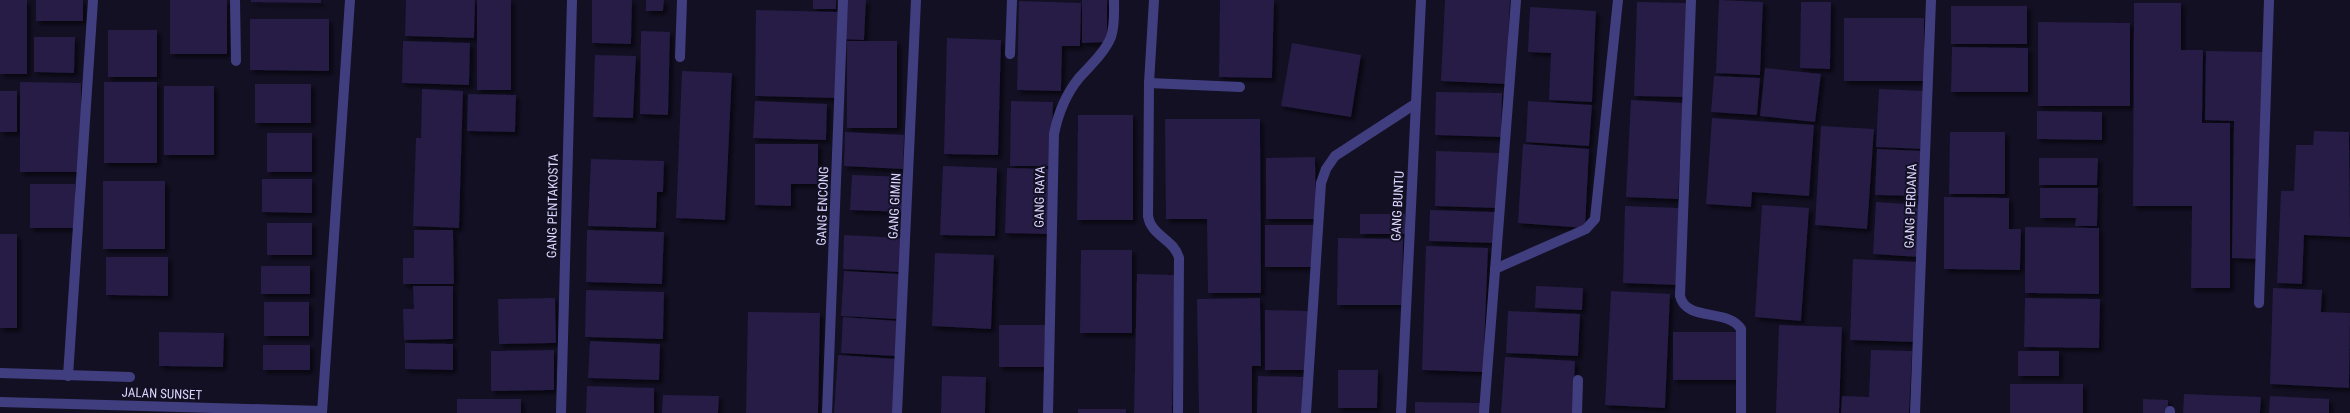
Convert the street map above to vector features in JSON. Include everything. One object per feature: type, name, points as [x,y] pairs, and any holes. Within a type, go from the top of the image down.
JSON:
[{"type":"street","points":[[68,376],[93,0]]},
{"type":"street","points":[[235,0],[236,62]]},
{"type":"street","points":[[322,412],[350,0]]},
{"type":"street","name":"GANG PENTAKOSTA","points":[[561,413],[572,0]]},
{"type":"street","points":[[680,57],[682,0]]},
{"type":"street","name":"GANG ENCONG","points":[[827,413],[843,0]]},
{"type":"street","name":"GANG GIMIN","points":[[897,413],[916,0]]},
{"type":"street","points":[[1010,54],[1012,0]]},
{"type":"street","name":"GANG RAYA","points":[[1048,413],[1054,134],[1058,115],[1066,99],[1078,80],[1111,37],[1114,23],[1114,0]]},
{"type":"street","points":[[1154,0],[1150,83],[1149,223],[1157,234],[1176,250],[1179,258],[1178,413]]},
{"type":"street","name":"GANG BUNTU","points":[[1401,413],[1421,0]]},
{"type":"street","points":[[1484,412],[1516,0]]},
{"type":"street","points":[[1495,269],[1586,229],[1595,219],[1618,0]]},
{"type":"street","points":[[1691,0],[1680,296],[1682,304],[1690,310],[1721,316],[1738,325],[1741,329],[1741,413]]},
{"type":"street","name":"GANG PERDANA","points":[[1915,413],[1931,0]]},
{"type":"street","points":[[2259,303],[2269,0]]},
{"type":"street","points":[[1150,83],[1240,87]]},
{"type":"street","points":[[1306,413],[1321,183],[1326,169],[1335,156],[1415,104]]},
{"type":"street","points":[[0,373],[130,377]]},
{"type":"street","points":[[1577,413],[1578,380]]},
{"type":"street","name":"JALAN SUNSET","points":[[0,402],[322,412]]},
{"type":"building","points":[[0,0],[27,0],[27,74],[0,74]]},
{"type":"building","points":[[36,0],[83,0],[83,21],[36,21]]},
{"type":"building","points":[[170,0],[227,0],[227,54],[170,54]]},
{"type":"building","points":[[251,0],[321,0],[321,3],[251,2]]},
{"type":"building","points":[[406,0],[475,0],[474,38],[405,36]]},
{"type":"building","points":[[477,0],[511,0],[511,90],[477,90]]},
{"type":"building","points":[[592,0],[632,0],[631,44],[592,43]]},
{"type":"building","points":[[646,0],[664,0],[663,11],[646,11]]},
{"type":"building","points":[[813,0],[836,0],[836,9],[813,9]]},
{"type":"building","points":[[845,0],[866,0],[864,40],[844,39]]},
{"type":"building","points":[[1082,0],[1107,0],[1107,42],[1082,43]]},
{"type":"building","points":[[1220,0],[1274,0],[1272,78],[1219,77]]},
{"type":"building","points":[[1445,0],[1510,0],[1506,84],[1441,81]]},
{"type":"building","points":[[1719,0],[1763,2],[1760,75],[1716,73]]},
{"type":"building","points":[[1019,1],[1081,3],[1080,46],[1062,46],[1061,91],[1017,90]]},
{"type":"building","points":[[1637,2],[1687,3],[1684,97],[1634,96]]},
{"type":"building","points":[[1801,2],[1831,2],[1830,69],[1800,68]]},
{"type":"building","points":[[2134,3],[2181,3],[2181,50],[2203,50],[2202,123],[2230,123],[2230,288],[2191,288],[2192,206],[2133,206]]},
{"type":"building","points":[[1951,6],[2027,6],[2027,44],[1951,44]]},
{"type":"building","points":[[1530,7],[1596,11],[1592,102],[1549,100],[1551,53],[1528,52]]},
{"type":"building","points":[[756,10],[840,12],[838,98],[755,96]]},
{"type":"building","points":[[1844,18],[1924,18],[1924,81],[1844,81]]},
{"type":"building","points":[[250,19],[329,19],[329,71],[250,70]]},
{"type":"building","points":[[2038,22],[2130,23],[2130,106],[2038,106]]},
{"type":"building","points":[[108,30],[157,30],[157,77],[108,77]]},
{"type":"building","points":[[641,31],[670,32],[668,115],[640,114]]},
{"type":"building","points":[[34,37],[75,37],[74,73],[34,72]]},
{"type":"building","points":[[947,38],[1001,40],[998,155],[944,154]]},
{"type":"building","points":[[403,41],[470,43],[469,85],[402,83]]},
{"type":"building","points":[[847,41],[897,41],[897,128],[847,128]]},
{"type":"building","points":[[1292,43],[1361,55],[1351,117],[1281,106]]},
{"type":"building","points":[[1952,47],[2028,48],[2028,92],[1951,92]]},
{"type":"building","points":[[2206,51],[2264,52],[2260,259],[2232,258],[2234,121],[2205,120]]},
{"type":"building","points":[[595,55],[636,56],[633,118],[593,117]]},
{"type":"building","points":[[1765,68],[1821,74],[1815,122],[1760,116]]},
{"type":"building","points":[[682,71],[732,73],[725,220],[676,218]]},
{"type":"building","points":[[1714,76],[1760,78],[1757,115],[1711,112]]},
{"type":"building","points":[[20,82],[81,83],[81,172],[20,172]]},
{"type":"building","points":[[104,82],[157,82],[157,163],[104,163]]},
{"type":"building","points":[[255,84],[311,84],[311,123],[255,123]]},
{"type":"building","points":[[164,86],[214,86],[214,155],[164,155]]},
{"type":"building","points":[[422,89],[463,91],[459,228],[413,226],[416,138],[421,138]]},
{"type":"building","points":[[1879,89],[1926,91],[1923,149],[1876,147]]},
{"type":"building","points":[[0,91],[17,91],[17,132],[0,132]]},
{"type":"building","points":[[1436,92],[1502,93],[1501,137],[1435,135]]},
{"type":"building","points":[[468,94],[516,95],[515,132],[467,131]]},
{"type":"building","points":[[1631,100],[1683,103],[1678,199],[1626,197]]},
{"type":"building","points":[[755,101],[827,104],[826,140],[753,138]]},
{"type":"building","points":[[1011,101],[1053,102],[1051,166],[1010,166]]},
{"type":"building","points":[[1528,101],[1592,105],[1589,146],[1526,142]]},
{"type":"building","points":[[2037,111],[2102,112],[2102,140],[2037,139]]},
{"type":"building","points":[[1078,115],[1133,115],[1133,220],[1077,220]]},
{"type":"building","points":[[1712,118],[1814,125],[1809,196],[1752,192],[1751,207],[1706,204]]},
{"type":"building","points":[[1165,119],[1260,119],[1261,293],[1208,293],[1207,219],[1166,219]]},
{"type":"building","points":[[1821,126],[1874,129],[1867,229],[1815,225]]},
{"type":"building","points":[[2314,131],[2349,132],[2350,237],[2304,235],[2302,284],[2277,283],[2281,191],[2294,191],[2296,145],[2313,145]]},
{"type":"building","points":[[845,132],[904,135],[903,169],[844,166]]},
{"type":"building","points":[[1950,132],[2005,132],[2005,194],[1949,194]]},
{"type":"building","points":[[267,133],[312,133],[312,172],[267,172]]},
{"type":"building","points":[[755,144],[818,144],[818,184],[791,184],[791,206],[755,205]]},
{"type":"building","points":[[1523,144],[1589,149],[1585,228],[1518,223]]},
{"type":"building","points":[[1877,149],[1923,151],[1922,196],[1875,195]]},
{"type":"building","points":[[1436,151],[1499,153],[1497,208],[1435,206]]},
{"type":"building","points":[[1315,157],[1316,219],[1266,219],[1266,158]]},
{"type":"building","points":[[2039,158],[2098,158],[2097,185],[2039,185]]},
{"type":"building","points":[[591,159],[664,161],[663,192],[657,192],[656,228],[588,226]]},
{"type":"building","points":[[943,166],[997,168],[995,236],[940,235]]},
{"type":"building","points":[[1007,168],[1050,169],[1049,234],[1005,233]]},
{"type":"building","points":[[852,175],[904,177],[903,212],[850,210]]},
{"type":"building","points":[[262,179],[312,179],[312,213],[262,212]]},
{"type":"building","points":[[103,181],[165,181],[165,249],[103,249]]},
{"type":"building","points":[[30,184],[75,184],[75,228],[30,228]]},
{"type":"building","points":[[2040,188],[2098,188],[2097,226],[2075,226],[2076,218],[2040,218]]},
{"type":"building","points":[[1944,197],[2009,198],[2009,229],[2021,229],[2020,270],[1944,269]]},
{"type":"building","points":[[1876,202],[1922,205],[1919,257],[1873,254]]},
{"type":"building","points":[[1762,205],[1809,208],[1801,321],[1755,317]]},
{"type":"building","points":[[1625,206],[1680,208],[1678,285],[1623,283]]},
{"type":"building","points":[[1430,210],[1495,212],[1495,243],[1429,241]]},
{"type":"building","points":[[1360,214],[1405,214],[1405,234],[1360,234]]},
{"type":"building","points":[[267,223],[312,223],[312,255],[267,255]]},
{"type":"building","points":[[1265,225],[1314,225],[1314,267],[1265,267]]},
{"type":"building","points":[[2025,227],[2099,228],[2099,294],[2025,293]]},
{"type":"building","points":[[414,230],[453,230],[454,284],[403,284],[403,258],[414,258]]},
{"type":"building","points":[[587,230],[664,232],[662,284],[586,282]]},
{"type":"building","points":[[0,234],[17,234],[17,328],[0,328]]},
{"type":"building","points":[[844,235],[902,238],[900,272],[843,269]]},
{"type":"building","points":[[1338,238],[1403,239],[1402,305],[1337,305]]},
{"type":"building","points":[[1426,246],[1488,248],[1483,372],[1422,370]]},
{"type":"building","points":[[1081,250],[1132,250],[1132,333],[1080,333]]},
{"type":"building","points":[[935,253],[994,255],[991,329],[932,326]]},
{"type":"building","points":[[106,257],[168,257],[168,296],[106,295]]},
{"type":"building","points":[[1853,259],[1917,262],[1914,342],[1850,340]]},
{"type":"building","points":[[261,266],[310,266],[310,294],[261,294]]},
{"type":"building","points":[[844,271],[899,274],[897,319],[841,316]]},
{"type":"building","points":[[1137,274],[1175,275],[1172,413],[1134,413]]},
{"type":"building","points":[[413,286],[453,286],[453,339],[404,340],[403,309],[414,309]]},
{"type":"building","points":[[1536,286],[1583,288],[1582,310],[1535,308]]},
{"type":"building","points":[[2273,288],[2322,290],[2321,312],[2350,313],[2349,388],[2270,384]]},
{"type":"building","points":[[586,290],[664,292],[663,339],[585,337]]},
{"type":"building","points":[[1611,291],[1670,294],[1665,408],[1605,405]]},
{"type":"building","points":[[555,298],[556,343],[499,344],[498,299]]},
{"type":"building","points":[[1260,298],[1261,366],[1252,366],[1252,413],[1199,413],[1197,299]]},
{"type":"building","points":[[2025,298],[2100,299],[2099,348],[2024,347]]},
{"type":"building","points":[[264,302],[309,302],[309,336],[264,336]]},
{"type":"building","points":[[1265,310],[1309,311],[1308,370],[1265,370]]},
{"type":"building","points":[[1508,311],[1580,314],[1578,356],[1506,353]]},
{"type":"building","points":[[748,312],[820,313],[818,413],[746,413]]},
{"type":"building","points":[[843,317],[897,321],[895,356],[841,353]]},
{"type":"building","points":[[999,325],[1047,325],[1047,367],[999,367]]},
{"type":"building","points":[[1779,325],[1842,327],[1839,413],[1776,413]]},
{"type":"building","points":[[159,332],[224,333],[223,367],[159,366]]},
{"type":"building","points":[[1673,332],[1740,332],[1740,380],[1673,380]]},
{"type":"building","points":[[590,341],[660,344],[659,380],[588,378]]},
{"type":"building","points":[[405,343],[453,344],[453,370],[405,369]]},
{"type":"building","points":[[263,345],[310,345],[310,370],[263,370]]},
{"type":"building","points":[[554,350],[554,390],[491,391],[491,351]]},
{"type":"building","points":[[1871,350],[1912,351],[1909,413],[1841,413],[1842,396],[1869,397]]},
{"type":"building","points":[[2018,351],[2059,351],[2059,376],[2018,376]]},
{"type":"building","points":[[838,355],[896,359],[893,413],[834,413]]},
{"type":"building","points":[[1505,357],[1575,361],[1573,413],[1501,413]]},
{"type":"building","points":[[1338,370],[1378,370],[1377,408],[1338,408]]},
{"type":"building","points":[[942,376],[986,377],[985,413],[941,413]]},
{"type":"building","points":[[1258,376],[1303,377],[1302,413],[1257,413]]},
{"type":"building","points":[[2010,384],[2083,384],[2083,413],[2010,413]]},
{"type":"building","points":[[587,386],[654,388],[654,413],[586,413]]},
{"type":"building","points":[[2184,394],[2261,397],[2260,413],[2183,413]]},
{"type":"building","points":[[663,395],[719,396],[718,413],[662,413]]},
{"type":"building","points":[[2270,396],[2329,399],[2329,413],[2269,413]]},
{"type":"building","points":[[457,399],[521,399],[521,413],[457,413]]},
{"type":"building","points":[[2143,399],[2168,400],[2168,413],[2143,413]]},
{"type":"building","points":[[1415,402],[1480,403],[1480,413],[1415,413]]},
{"type":"building","points":[[1078,409],[1126,409],[1126,413],[1078,413]]}]
